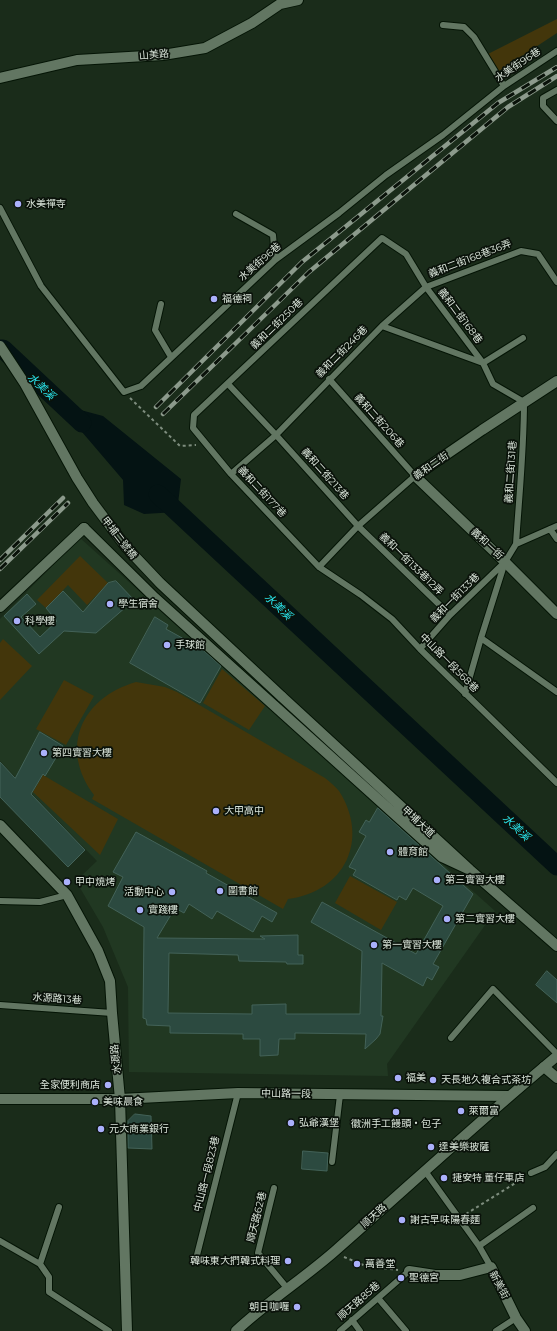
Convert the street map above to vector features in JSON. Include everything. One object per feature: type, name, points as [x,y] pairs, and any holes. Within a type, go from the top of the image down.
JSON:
[{"type":"street","name":"山美路","points":[[0,78],[77,60],[163,55],[205,48],[252,23],[280,4],[298,0]]},
{"type":"street","name":"甲埔二號橋","points":[[0,346],[24,384],[85,491],[126,548],[160,583],[281,696]]},
{"type":"street","name":"義和二街","points":[[415,476],[557,381]]},
{"type":"street","name":"義和一街","points":[[415,476],[557,614]]},
{"type":"street","points":[[0,607],[84,528],[155,598],[442,857],[470,870]]},
{"type":"street","name":"甲埔大道","points":[[281,696],[470,870],[557,946]]},
{"type":"street","name":"水源路","points":[[0,825],[67,895],[98,951],[110,981],[120,1098],[127,1331]]},
{"type":"street","points":[[509,1096],[557,1055]]},
{"type":"street","points":[[544,1067],[557,1078]]},
{"type":"street","name":"中山路一段","points":[[0,1099],[120,1098],[238,1093],[509,1096]]},
{"type":"street","name":"順天路","points":[[238,1330],[287,1288],[334,1252],[509,1096]]},
{"type":"street","name":"新美街","points":[[409,1271],[435,1275],[460,1275],[491,1267],[516,1318],[525,1331]]},
{"type":"lane","points":[[444,25],[464,27],[474,37],[504,86]]},
{"type":"lane","name":"水美街96巷","points":[[124,392],[141,386],[275,260],[339,213],[386,175],[443,135],[504,86],[557,51]]},
{"type":"lane","points":[[557,90],[543,98],[543,106],[557,120]]},
{"type":"lane","points":[[0,208],[41,286],[124,392]]},
{"type":"lane","points":[[236,214],[273,235],[275,260]]},
{"type":"lane","name":"義和二街168巷","points":[[382,238],[406,254],[426,287],[483,363],[492,384],[524,402]]},
{"type":"lane","name":"義和二街250巷","points":[[193,428],[194,415],[382,238]]},
{"type":"lane","name":"義和二街168巷36弄","points":[[426,287],[521,251],[538,254],[557,282]]},
{"type":"lane","name":"義和二街246巷","points":[[276,435],[328,379],[382,326],[426,287]]},
{"type":"lane","points":[[161,304],[155,330],[171,357]]},
{"type":"lane","points":[[382,326],[483,363],[523,338]]},
{"type":"lane","name":"義和二街206巷","points":[[328,379],[415,476]]},
{"type":"lane","name":"義和二街213巷","points":[[228,384],[358,526]]},
{"type":"lane","name":"義和二街131巷","points":[[516,544],[520,479],[524,447],[524,402]]},
{"type":"lane","name":"義和二街177巷","points":[[193,428],[231,474],[319,567]]},
{"type":"lane","points":[[231,474],[276,435]]},
{"type":"lane","name":"義和二街","points":[[319,567],[358,526],[415,476]]},
{"type":"lane","name":"義和一街133巷12弄","points":[[358,526],[450,615]]},
{"type":"lane","points":[[465,694],[505,562],[516,544],[557,526]]},
{"type":"lane","points":[[550,529],[557,539]]},
{"type":"lane","name":"義和一街133巷","points":[[420,649],[450,615],[505,562]]},
{"type":"lane","name":"中山路一段568巷","points":[[319,567],[361,595],[392,619],[465,694],[557,783]]},
{"type":"lane","points":[[481,638],[557,692]]},
{"type":"lane","points":[[0,901],[40,902],[67,895]]},
{"type":"lane","points":[[451,1038],[493,989],[557,1055]]},
{"type":"lane","name":"水源路13巷","points":[[0,1005],[112,1013]]},
{"type":"lane","name":"中山路一段823巷","points":[[196,1259],[238,1093]]},
{"type":"lane","points":[[332,1162],[340,1094]]},
{"type":"lane","points":[[531,1173],[545,1168],[557,1154]]},
{"type":"lane","points":[[425,1171],[460,1218],[491,1267]]},
{"type":"lane","name":"順天路62巷","points":[[274,1188],[258,1253],[287,1288]]},
{"type":"lane","points":[[40,1264],[59,1207]]},
{"type":"lane","points":[[479,1246],[533,1208]]},
{"type":"lane","points":[[0,1241],[40,1264],[49,1277],[49,1292],[109,1331]]},
{"type":"lane","name":"順天路85巷","points":[[340,1331],[409,1271]]},
{"type":"lane","points":[[378,1298],[406,1331]]},
{"type":"lane","points":[[496,1331],[516,1318]]},
{"type":"lane","points":[[352,1320],[360,1331]]},
{"type":"path","points":[[124,392],[180,446],[205,444]]},
{"type":"path","points":[[460,1218],[531,1173]]},
{"type":"path","points":[[334,1252],[366,1266],[409,1271]]},
{"type":"shaded area","points":[[557,19],[557,33],[499,71],[492,66],[484,56]]},
{"type":"shaded area","points":[[62,405],[103,416],[181,479],[177,512],[144,514],[124,505],[123,480],[76,425]]},
{"type":"shaded area","name":"大甲高中","points":[[80,538],[495,911],[387,1064],[388,1076],[129,1072],[128,987],[103,927],[76,881],[97,861],[0,761],[0,619]]},
{"type":"shaded area","points":[[80,556],[108,583],[87,605],[68,585],[46,608],[37,600]]},
{"type":"shaded area","points":[[3,639],[32,666],[0,700],[0,643]]},
{"type":"shaded area","points":[[222,669],[265,706],[249,730],[203,703]]},
{"type":"shaded area","points":[[64,680],[94,696],[66,745],[36,729]]},
{"type":"shaded area","points":[[136,682],[165,687],[177,692],[325,778],[334,786],[339,791],[348,809],[352,827],[352,844],[346,860],[337,874],[324,886],[308,894],[288,899],[283,909],[92,799],[94,795],[84,777],[78,760],[77,743],[81,727],[89,712],[101,700],[117,690]]},
{"type":"shaded area","points":[[43,775],[118,819],[100,855],[33,792]]},
{"type":"shaded area","points":[[350,876],[397,902],[381,930],[335,903]]},
{"type":"building","name":"學生宿舍","points":[[116,581],[134,600],[96,633],[64,631],[39,654],[4,616],[27,594],[36,604],[21,617],[40,637],[57,621],[46,608],[63,591],[83,612],[108,583]]},
{"type":"building","name":"手球館","points":[[155,617],[168,625],[166,629],[202,649],[221,666],[200,703],[130,663]]},
{"type":"building","points":[[40,732],[63,746],[45,776],[43,774],[31,794],[85,850],[68,867],[0,797],[0,762],[15,778]]},
{"type":"building","points":[[378,808],[473,894],[433,964],[439,967],[432,980],[427,977],[423,986],[382,963],[381,1016],[383,1016],[380,1034],[376,1039],[365,1049],[366,1034],[295,1033],[295,1039],[279,1039],[278,1055],[260,1056],[260,1039],[243,1039],[243,1034],[170,1033],[170,1026],[147,1025],[146,1019],[143,1018],[144,927],[108,906],[123,877],[113,872],[136,832],[207,871],[206,873],[277,913],[272,922],[262,916],[253,932],[217,911],[212,919],[189,904],[184,913],[175,908],[157,938],[265,939],[260,936],[298,935],[298,955],[303,955],[303,964],[287,964],[286,962],[239,961],[238,955],[169,953],[168,1013],[252,1014],[252,1005],[286,1004],[286,1014],[360,1014],[362,951],[311,922],[322,902],[416,954],[443,906],[413,888],[406,900],[399,896],[397,900],[353,875],[356,870],[349,867],[366,836],[359,832],[366,820],[369,822]]},
{"type":"building","points":[[547,971],[557,980],[557,1003],[536,985]]},
{"type":"building","points":[[135,1114],[151,1116],[152,1149],[128,1148],[128,1121]]},
{"type":"building","points":[[303,1151],[328,1153],[327,1171],[302,1169]]},
{"type":"waterway","name":"水美溪","points":[[0,349],[3,349],[82,423]]},
{"type":"waterway","name":"水美溪","points":[[158,494],[557,866]]},
{"type":"railway","points":[[156,407],[302,262],[498,103],[557,67]]},
{"type":"railway","points":[[163,414],[309,272],[508,107],[557,76]]},
{"type":"railway","points":[[0,560],[63,498]]},
{"type":"railway","points":[[0,569],[68,503]]},
{"type":"place","name":"水美禪寺","points":[[18,204]]},
{"type":"place","name":"福德祠","points":[[214,299]]},
{"type":"place","name":"學生宿舍","points":[[110,604]]},
{"type":"place","name":"科學樓","points":[[17,621]]},
{"type":"place","name":"手球館","points":[[167,645]]},
{"type":"place","name":"第四實習大樓","points":[[44,753]]},
{"type":"place","name":"大甲高中","points":[[216,811]]},
{"type":"place","name":"體育館","points":[[390,852]]},
{"type":"place","name":"第三實習大樓","points":[[437,880]]},
{"type":"place","name":"甲中燒烤","points":[[67,882]]},
{"type":"place","name":"圖書館","points":[[220,891]]},
{"type":"place","name":"活動中心","points":[[172,892]]},
{"type":"place","name":"實踐樓","points":[[140,910]]},
{"type":"place","name":"第二實習大樓","points":[[447,919]]},
{"type":"place","name":"第一實習大樓","points":[[374,945]]},
{"type":"place","name":"福美","points":[[398,1078]]},
{"type":"place","name":"天長地久複合式茶坊","points":[[433,1080]]},
{"type":"place","name":"全家便利商店","points":[[108,1085]]},
{"type":"place","name":"美味晨食","points":[[95,1102]]},
{"type":"place","name":"萊爾富","points":[[461,1111]]},
{"type":"place","name":"徽洲手工饅頭‧包子","points":[[396,1112]]},
{"type":"place","name":"弘爺漢堡","points":[[291,1123]]},
{"type":"place","name":"元大商業銀行","points":[[101,1129]]},
{"type":"place","name":"達美樂披薩","points":[[431,1147]]},
{"type":"place","name":"捷安特 董仔車店","points":[[444,1178]]},
{"type":"place","name":"謝古早味陽春麵","points":[[402,1220]]},
{"type":"place","name":"韓味東大捫韓式料理","points":[[288,1261]]},
{"type":"place","name":"萬善堂","points":[[357,1264]]},
{"type":"place","name":"聖德宮","points":[[401,1278]]},
{"type":"place","name":"朝日咖喱","points":[[297,1307]]}]
